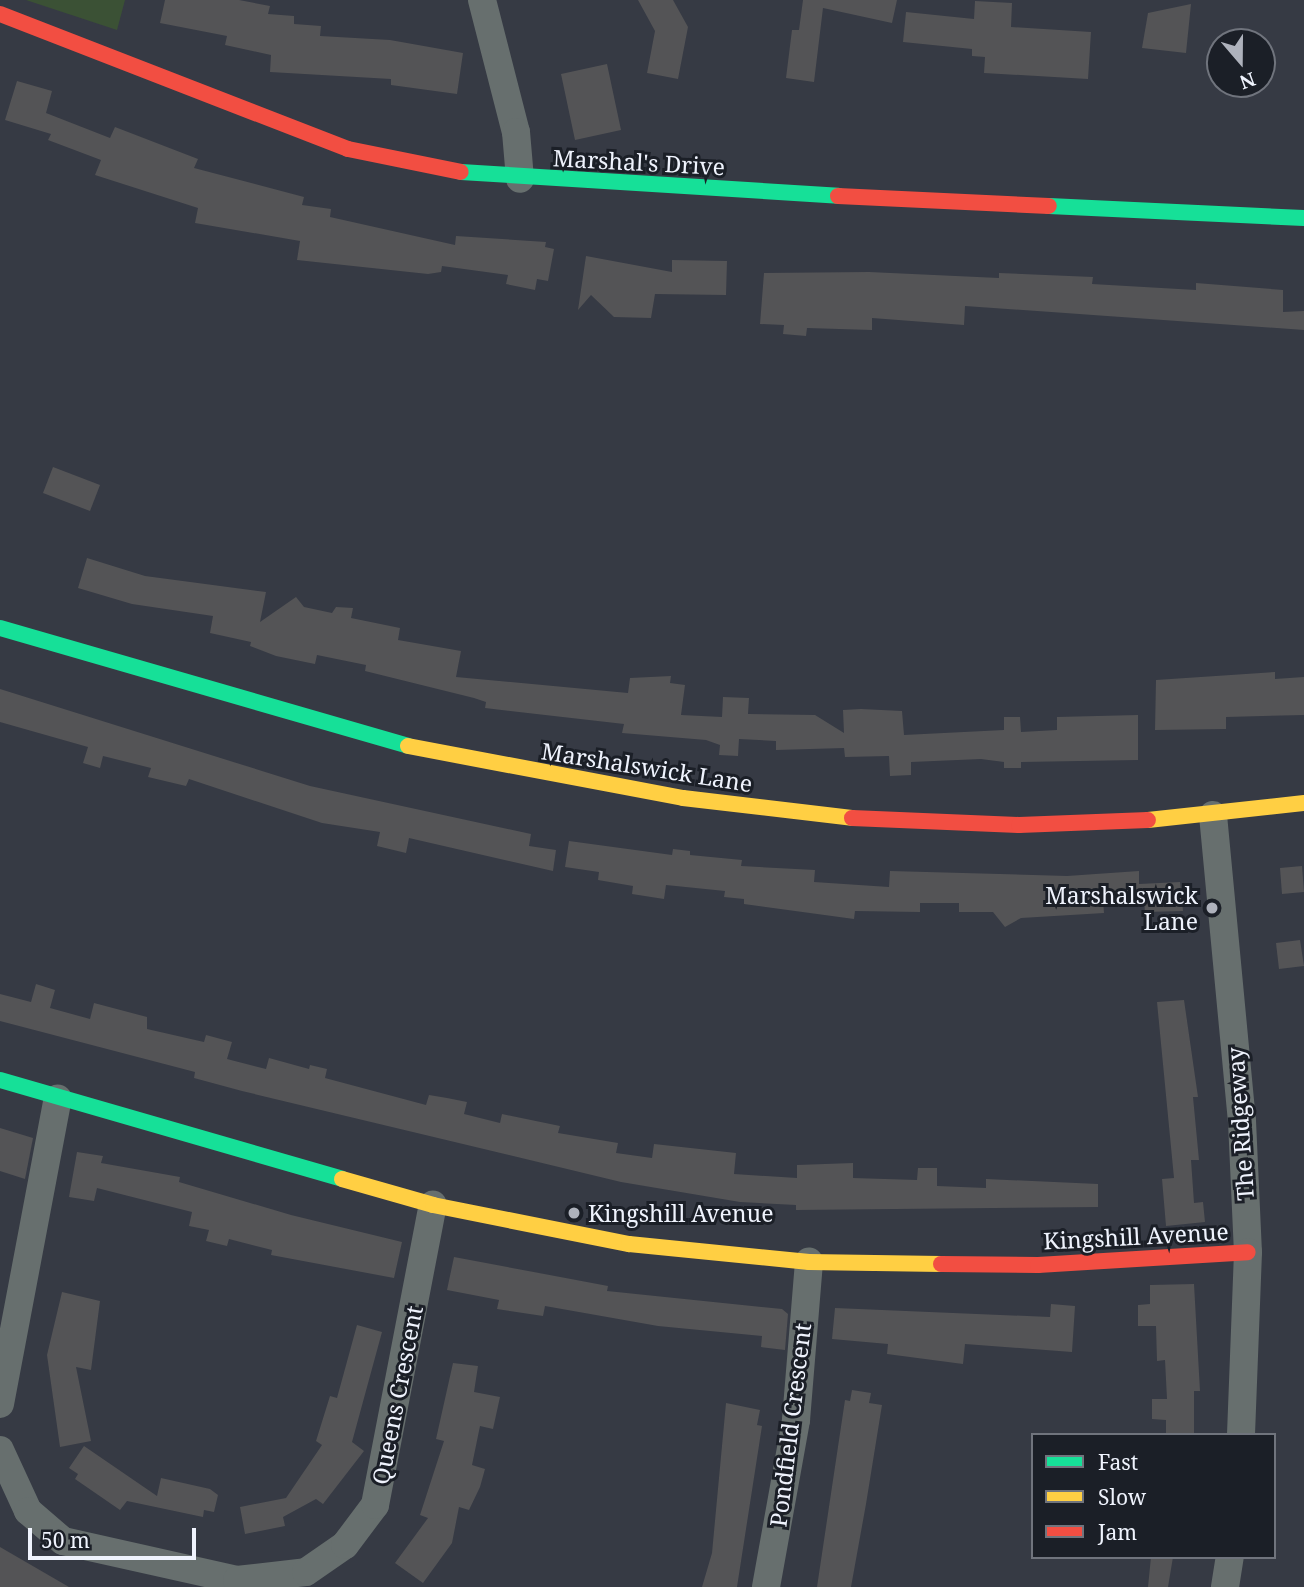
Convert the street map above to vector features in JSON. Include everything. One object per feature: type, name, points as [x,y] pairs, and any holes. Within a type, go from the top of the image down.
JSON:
[{"type":"street","points":[[482,0],[516,132],[520,179]]},
{"type":"street","name":"Marshal's Drive","points":[[0,15],[348,149],[427,169],[520,179],[1304,218]]},
{"type":"street","name":"Marshalswick Lane","points":[[0,628],[428,752],[615,788],[827,817],[917,822],[1116,824],[1304,803]]},
{"type":"street","name":"The Ridgeway","points":[[1213,815],[1241,1108],[1248,1252],[1241,1433]]},
{"type":"street","name":"Kingshill Avenue","points":[[0,1080],[433,1205],[629,1244],[808,1262],[1038,1265],[1248,1252]]},
{"type":"street","points":[[0,1404],[58,1098]]},
{"type":"street","name":"Queens Crescent","points":[[0,1450],[28,1511],[63,1541],[237,1580],[306,1572],[345,1545],[375,1505],[433,1205]]},
{"type":"street","name":"Pondfield Crescent","points":[[766,1587],[796,1420],[808,1262]]},
{"type":"street","points":[[1225,1587],[1230,1559]]},
{"type":"green space","points":[[26,0],[125,0],[117,30]]},
{"type":"building","points":[[165,0],[239,0],[270,6],[268,14],[294,16],[294,24],[321,26],[320,36],[390,40],[463,53],[457,94],[391,85],[391,79],[270,72],[271,55],[225,45],[227,36],[160,23]]},
{"type":"building","points":[[638,0],[673,0],[688,27],[678,79],[647,73],[655,31]]},
{"type":"building","points":[[803,0],[897,0],[892,23],[823,8],[814,82],[786,78],[792,30],[799,30]]},
{"type":"building","points":[[975,1],[1012,3],[1011,27],[1091,32],[1088,79],[984,73],[985,57],[972,56],[972,49],[903,42],[906,12],[974,19]]},
{"type":"building","points":[[1191,4],[1186,53],[1142,48],[1148,13]]},
{"type":"building","points":[[607,64],[621,130],[575,140],[561,74]]},
{"type":"building","points":[[17,81],[52,91],[46,113],[110,138],[115,127],[198,159],[194,168],[304,197],[302,205],[331,209],[330,217],[455,245],[456,236],[546,242],[545,247],[554,249],[548,281],[537,279],[535,290],[506,284],[508,275],[442,266],[441,272],[428,274],[297,260],[300,241],[195,223],[198,208],[95,175],[101,160],[48,140],[51,134],[5,120]]},
{"type":"building","points":[[586,256],[672,272],[672,260],[727,261],[726,295],[655,294],[651,318],[614,317],[591,295],[578,310]]},
{"type":"building","points":[[869,272],[999,278],[999,273],[1093,277],[1092,284],[1196,290],[1196,283],[1283,290],[1283,312],[1304,311],[1304,330],[965,306],[964,325],[872,318],[872,330],[807,328],[806,336],[783,334],[784,325],[760,324],[764,273]]},
{"type":"building","points":[[53,467],[100,485],[90,511],[43,493]]},
{"type":"building","points":[[87,558],[145,576],[266,592],[260,622],[296,597],[304,607],[332,613],[336,607],[353,608],[351,618],[400,628],[398,640],[461,651],[456,677],[628,693],[630,678],[671,676],[670,683],[685,685],[681,715],[722,717],[723,697],[749,698],[748,714],[815,715],[844,733],[843,710],[902,711],[904,735],[1004,730],[1004,717],[1020,717],[1021,732],[1057,730],[1057,717],[1138,715],[1138,760],[1021,762],[1021,768],[1004,768],[1004,762],[981,759],[911,762],[911,775],[890,776],[889,756],[845,757],[844,748],[776,750],[776,741],[739,739],[738,756],[719,755],[720,745],[706,740],[622,733],[624,724],[485,708],[486,702],[474,698],[365,671],[366,665],[317,655],[315,664],[276,656],[250,646],[251,642],[210,633],[213,616],[132,604],[78,588]]},
{"type":"building","points":[[1275,672],[1275,679],[1304,677],[1304,715],[1226,717],[1226,729],[1155,730],[1156,680]]},
{"type":"building","points":[[0,689],[310,786],[531,834],[529,846],[556,850],[553,871],[409,838],[406,853],[377,846],[380,832],[322,823],[189,779],[186,786],[148,777],[151,768],[103,756],[100,768],[83,763],[88,747],[0,722]]},
{"type":"building","points":[[569,841],[672,855],[673,849],[690,851],[690,855],[742,860],[741,866],[815,870],[814,882],[889,887],[890,871],[1067,876],[1139,871],[1139,884],[1180,882],[1183,911],[1145,912],[1144,900],[1103,901],[1104,913],[1021,918],[1005,927],[993,912],[959,912],[959,903],[920,903],[920,912],[855,911],[854,919],[744,904],[744,899],[724,897],[725,891],[666,885],[664,899],[632,894],[633,886],[598,880],[599,872],[565,867]]},
{"type":"building","points":[[1302,866],[1304,892],[1282,894],[1280,868]]},
{"type":"building","points":[[1300,940],[1304,966],[1279,969],[1276,943]]},
{"type":"building","points":[[36,984],[55,990],[50,1008],[90,1019],[94,1003],[147,1017],[147,1029],[204,1042],[206,1035],[232,1042],[227,1059],[266,1069],[269,1058],[309,1069],[310,1065],[327,1069],[325,1078],[426,1105],[429,1095],[467,1102],[464,1114],[500,1123],[502,1114],[560,1126],[558,1133],[618,1143],[616,1153],[652,1158],[654,1144],[736,1153],[734,1174],[797,1178],[797,1165],[853,1163],[853,1178],[917,1180],[918,1168],[937,1168],[937,1186],[986,1188],[986,1179],[1098,1184],[1098,1207],[796,1210],[796,1205],[740,1202],[621,1182],[242,1091],[194,1078],[195,1072],[0,1021],[0,994],[31,1002]]},
{"type":"building","points":[[1184,1000],[1198,1097],[1193,1097],[1199,1160],[1191,1160],[1194,1203],[1203,1202],[1205,1222],[1166,1226],[1162,1179],[1174,1178],[1157,1002]]},
{"type":"building","points":[[0,1128],[33,1138],[25,1179],[0,1171]]},
{"type":"building","points":[[77,1152],[103,1156],[101,1163],[180,1177],[179,1182],[291,1215],[402,1242],[394,1278],[271,1255],[272,1250],[229,1239],[227,1246],[206,1241],[209,1230],[189,1226],[192,1212],[97,1188],[94,1201],[69,1197]]},
{"type":"building","points":[[454,1257],[608,1286],[607,1291],[782,1309],[788,1314],[785,1350],[761,1347],[762,1336],[658,1326],[545,1306],[543,1316],[497,1309],[499,1300],[447,1290]]},
{"type":"building","points":[[1194,1284],[1200,1391],[1194,1391],[1194,1433],[1166,1433],[1166,1420],[1152,1419],[1152,1399],[1167,1399],[1165,1360],[1157,1361],[1156,1326],[1138,1326],[1138,1305],[1150,1304],[1150,1285]]},
{"type":"building","points":[[62,1292],[100,1301],[91,1370],[76,1367],[91,1441],[60,1447],[47,1355]]},
{"type":"building","points":[[1051,1304],[1075,1306],[1072,1352],[965,1344],[963,1364],[887,1354],[888,1344],[832,1339],[835,1308],[1050,1317]]},
{"type":"building","points":[[357,1325],[382,1332],[352,1442],[364,1451],[323,1504],[316,1499],[283,1517],[285,1526],[245,1534],[240,1507],[286,1498],[322,1445],[316,1441],[330,1396],[337,1398]]},
{"type":"building","points":[[453,1363],[478,1366],[474,1392],[500,1397],[493,1429],[480,1426],[472,1465],[485,1469],[480,1487],[469,1510],[459,1507],[452,1543],[423,1583],[395,1563],[428,1518],[420,1515],[444,1441],[436,1439]]},
{"type":"building","points":[[852,1390],[871,1393],[869,1403],[882,1405],[866,1504],[851,1587],[817,1587],[845,1400],[850,1401]]},
{"type":"building","points":[[726,1403],[760,1410],[757,1425],[762,1426],[737,1587],[702,1587],[712,1553]]},
{"type":"building","points":[[84,1446],[157,1496],[161,1478],[210,1489],[218,1495],[214,1512],[204,1510],[203,1517],[127,1501],[120,1510],[75,1479],[78,1474],[69,1468]]},
{"type":"building","points":[[0,1547],[69,1587],[0,1587]]},
{"type":"building","points":[[1151,1559],[1173,1559],[1168,1587],[1148,1587]]},
{"type":"traffic: fast","points":[[461,172],[838,196]]},
{"type":"traffic: fast","points":[[1049,206],[1304,218]]},
{"type":"traffic: fast","points":[[0,628],[408,746]]},
{"type":"traffic: fast","points":[[0,1080],[342,1179]]},
{"type":"traffic: slow","points":[[408,746],[683,798],[852,818]]},
{"type":"traffic: slow","points":[[1148,820],[1304,803]]},
{"type":"traffic: slow","points":[[342,1179],[433,1205],[629,1244],[809,1262],[941,1264]]},
{"type":"traffic: jam","points":[[0,14],[348,149],[461,172]]},
{"type":"traffic: jam","points":[[838,196],[1049,206]]},
{"type":"traffic: jam","points":[[852,818],[1019,825],[1148,820]]},
{"type":"traffic: jam","points":[[941,1264],[1038,1265],[1248,1252]]},
{"type":"place","name":"Marshalswick Lane","points":[[1212,908]]},
{"type":"place","name":"Kingshill Avenue","points":[[574,1213]]}]
